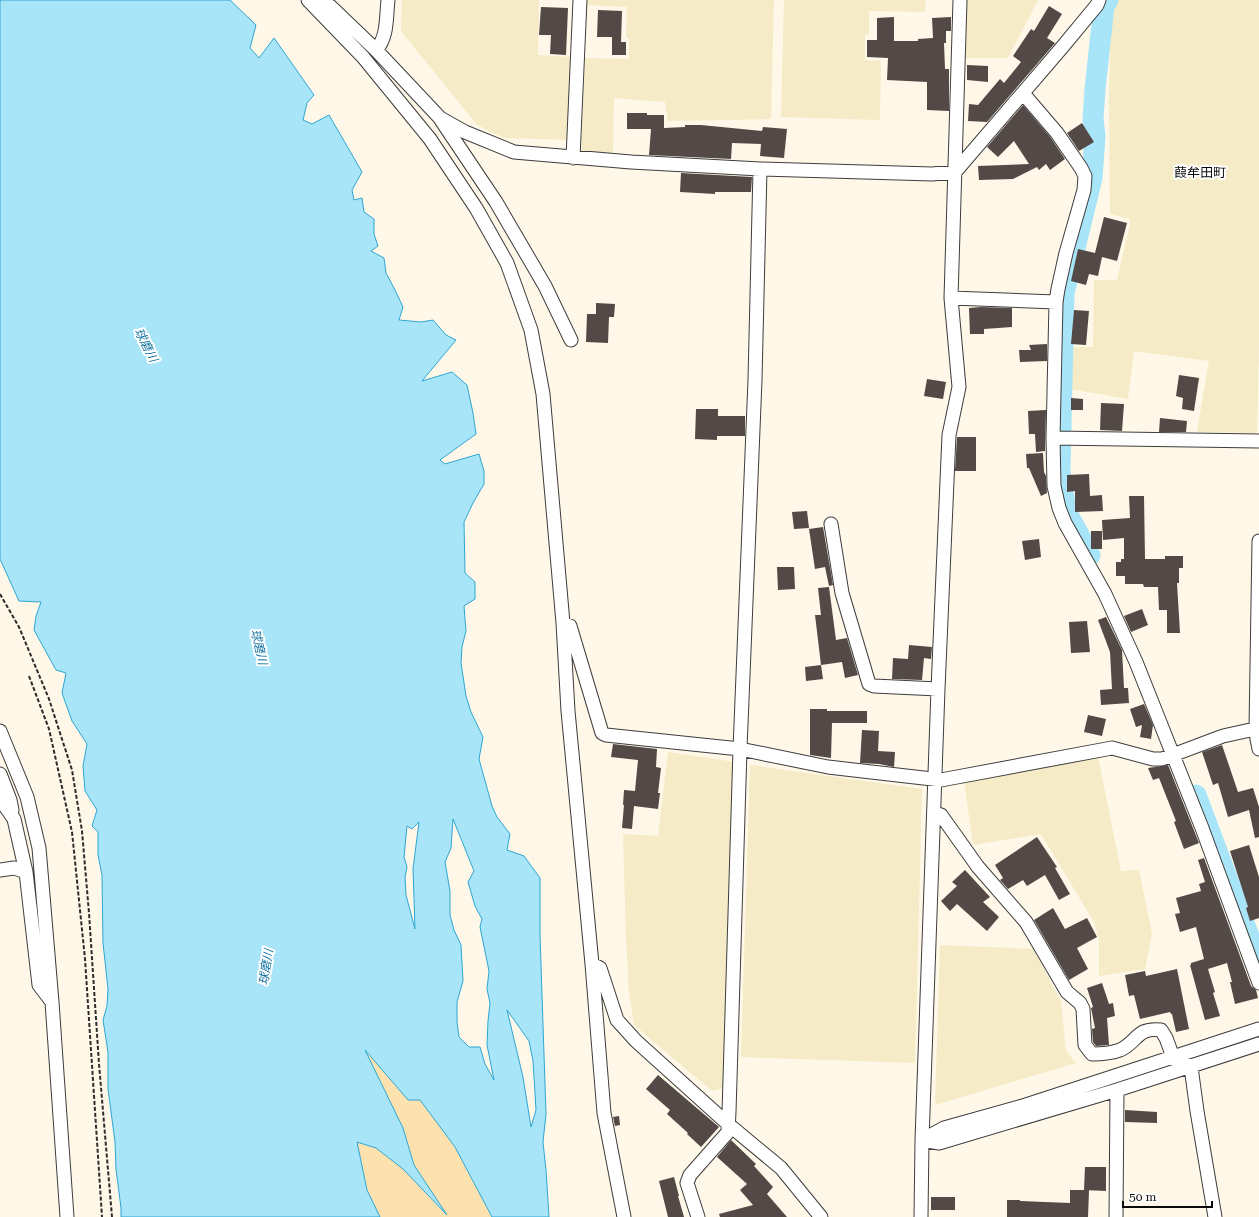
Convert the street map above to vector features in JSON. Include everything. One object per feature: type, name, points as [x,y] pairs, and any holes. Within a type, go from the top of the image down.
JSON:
[{"type":"street","points":[[309,0],[363,57],[430,139],[476,208],[507,263],[531,330],[543,394],[563,623],[568,711],[592,964],[604,1113],[624,1217]]},
{"type":"street","points":[[318,0],[330,6],[376,50],[440,118],[496,202],[545,286],[571,340]]},
{"type":"street","points":[[376,50],[382,44],[385,32],[388,0]]},
{"type":"street","points":[[573,158],[580,0]]},
{"type":"street","points":[[921,1217],[922,1140],[938,689],[949,435],[959,387],[951,298],[960,0]]},
{"type":"street","points":[[440,118],[465,132],[514,152],[573,158],[760,169],[932,174],[955,172],[1069,39],[1100,0]]},
{"type":"street","points":[[1022,94],[1057,133],[1085,176],[1084,190],[1066,253],[1056,302],[1054,486],[1059,508],[1065,523],[1105,594],[1178,753],[1202,828],[1259,983]]},
{"type":"street","points":[[698,1217],[687,1183],[690,1175],[728,1132],[740,749],[755,380],[760,169]]},
{"type":"street","points":[[951,298],[1056,302]]},
{"type":"street","points":[[1054,438],[1259,441]]},
{"type":"street","points":[[831,524],[842,593],[869,684],[874,686],[938,689]]},
{"type":"street","points":[[1259,542],[1257,739],[1259,749]]},
{"type":"street","points":[[563,623],[570,626],[602,733],[606,735],[740,749],[828,767],[940,780],[1112,748],[1154,759],[1162,759],[1223,736],[1258,728]]},
{"type":"street","points":[[0,731],[27,797],[39,848],[52,1002],[67,1217]]},
{"type":"street","points":[[0,774],[10,800],[26,872],[39,985],[52,1002]]},
{"type":"street","points":[[2,805],[14,819]]},
{"type":"street","points":[[934,813],[941,815],[978,867],[1026,922],[1067,992],[1080,1003],[1083,1009],[1085,1045],[1088,1051],[1092,1054],[1098,1054],[1119,1050],[1128,1045],[1144,1030],[1155,1029],[1161,1030],[1163,1033],[1173,1057],[1191,1067]]},
{"type":"street","points":[[0,870],[14,868],[26,872]]},
{"type":"street","points":[[592,964],[600,968],[617,1020],[636,1041],[728,1124],[781,1168],[820,1217]]},
{"type":"street","points":[[922,1140],[944,1128],[1026,1105],[1259,1029]]},
{"type":"street","points":[[922,1140],[939,1143],[1118,1090],[1259,1044]]},
{"type":"street","points":[[1191,1067],[1215,1217]]},
{"type":"street","points":[[1116,1217],[1118,1090]]},
{"type":"path","points":[[0,594],[19,627],[49,699],[72,770],[82,831],[112,1217]]},
{"type":"path","points":[[29,676],[49,729],[72,832],[85,959],[102,1217]]},
{"type":"shaded area","points":[[402,0],[539,0],[538,55],[571,57],[569,140],[504,138],[477,125],[401,31]]},
{"type":"shaded area","points":[[586,0],[774,0],[771,119],[668,121],[665,102],[614,98],[613,153],[581,153],[585,58],[629,59],[629,39],[626,36],[627,7],[586,5]]},
{"type":"shaded area","points":[[784,0],[926,0],[925,12],[869,11],[869,35],[865,35],[865,60],[881,61],[880,120],[781,117]]},
{"type":"shaded area","points":[[967,0],[1038,0],[1008,58],[965,58]]},
{"type":"shaded area","points":[[1117,0],[1259,0],[1259,341],[1257,433],[1197,432],[1209,361],[1134,351],[1128,399],[1070,389],[1072,347],[1093,347],[1094,280],[1117,280],[1130,224],[1130,219],[1110,214],[1109,98],[1111,11]]},
{"type":"shaded area","points":[[668,752],[735,762],[725,1088],[712,1091],[634,1025],[629,993],[623,834],[658,836]]},
{"type":"shaded area","points":[[1098,757],[1121,871],[1139,870],[1152,934],[1145,969],[1099,976],[1099,939],[1094,922],[1041,834],[973,845],[964,780]]},
{"type":"shaded area","points":[[750,765],[922,789],[915,1063],[741,1057]]},
{"type":"shaded area","points":[[940,945],[1033,949],[1061,1001],[1066,1051],[1076,1063],[935,1105]]},
{"type":"sand","points":[[363,1048],[408,1100],[420,1100],[455,1147],[492,1217],[380,1217],[367,1190],[357,1142],[376,1148],[403,1169],[445,1213],[414,1165],[403,1128]]},
{"type":"water","name":"球磨川","points":[[0,0],[230,0],[256,25],[250,48],[259,58],[274,38],[314,95],[307,103],[303,120],[312,124],[329,115],[362,172],[352,190],[354,200],[362,198],[364,212],[374,219],[374,234],[378,246],[371,251],[384,258],[386,273],[403,307],[399,320],[421,322],[433,320],[446,335],[456,340],[422,381],[452,372],[467,385],[476,434],[440,460],[445,464],[479,454],[484,471],[484,484],[464,522],[465,573],[475,582],[475,599],[464,606],[466,631],[462,647],[461,663],[466,696],[471,712],[483,737],[479,759],[492,806],[497,817],[510,834],[507,850],[524,856],[540,878],[540,935],[546,1114],[543,1142],[549,1217],[492,1217],[455,1147],[420,1100],[408,1100],[365,1050],[403,1128],[414,1165],[447,1215],[403,1169],[376,1148],[357,1142],[367,1190],[380,1217],[121,1217],[115,1142],[108,1089],[108,1052],[103,1020],[107,1006],[108,989],[103,943],[102,875],[98,855],[98,832],[92,826],[97,810],[85,791],[83,766],[87,744],[72,721],[62,693],[66,673],[56,670],[34,630],[36,616],[41,602],[19,601],[0,559]],"holes":[[[453,819],[474,871],[468,882],[475,906],[482,919],[480,927],[489,971],[487,989],[490,1003],[487,1045],[494,1080],[485,1064],[480,1047],[469,1047],[459,1037],[457,1002],[463,981],[461,945],[454,930],[450,915],[450,891],[445,862],[451,848]],[[419,822],[413,869],[415,929],[406,895],[405,877],[407,867],[404,857],[407,826],[412,829]],[[507,1010],[529,1041],[533,1061],[536,1110],[531,1127],[523,1077]]]},
{"type":"building","points":[[1049,6],[1062,14],[1047,38],[1055,43],[987,122],[968,121],[969,104],[978,105],[1000,79],[1004,83],[1021,62],[1013,56],[1031,29],[1034,31]]},
{"type":"building","points":[[541,7],[568,8],[566,55],[550,54],[551,35],[539,35]]},
{"type":"building","points":[[598,10],[622,11],[621,42],[626,42],[626,55],[612,55],[612,37],[597,37]]},
{"type":"building","points":[[894,17],[894,41],[918,41],[918,39],[933,38],[932,18],[951,17],[951,31],[946,31],[946,43],[944,43],[945,69],[949,69],[949,111],[927,110],[927,82],[887,80],[888,58],[867,57],[867,40],[877,40],[877,18]]},
{"type":"building","points":[[967,65],[988,66],[988,82],[967,80]]},
{"type":"building","points":[[1023,105],[1051,138],[1065,159],[1050,170],[1046,164],[1039,170],[1037,167],[1013,179],[979,180],[978,166],[1029,164],[1014,141],[998,157],[987,147]]},
{"type":"building","points":[[627,113],[664,115],[664,128],[685,127],[685,125],[701,125],[762,131],[763,127],[787,129],[784,158],[760,156],[761,144],[732,143],[731,159],[649,155],[651,129],[627,129]]},
{"type":"building","points":[[1082,123],[1094,142],[1079,151],[1067,133]]},
{"type":"building","points":[[681,173],[752,177],[751,192],[715,192],[715,194],[680,192]]},
{"type":"building","points":[[1104,217],[1127,223],[1117,261],[1102,257],[1098,276],[1089,274],[1086,285],[1071,281],[1078,249],[1095,253]]},
{"type":"building","points":[[596,303],[615,304],[614,317],[609,317],[608,343],[586,342],[587,314],[596,314]]},
{"type":"building","points":[[969,308],[1012,308],[1012,327],[984,329],[984,334],[970,334]]},
{"type":"building","points":[[1074,310],[1089,311],[1086,345],[1071,344]]},
{"type":"building","points":[[1047,344],[1047,361],[1020,362],[1019,350],[1031,350],[1029,345]]},
{"type":"building","points":[[1179,375],[1199,378],[1194,411],[1182,409],[1183,398],[1176,396]]},
{"type":"building","points":[[927,379],[946,382],[943,399],[924,396]]},
{"type":"building","points":[[1071,398],[1083,399],[1083,410],[1071,410]]},
{"type":"building","points":[[1101,403],[1124,404],[1122,431],[1100,430]]},
{"type":"building","points":[[696,409],[718,409],[718,416],[745,416],[745,436],[717,436],[717,440],[695,439]]},
{"type":"building","points":[[1046,410],[1045,451],[1036,452],[1035,434],[1029,434],[1028,411]]},
{"type":"building","points":[[1160,418],[1187,421],[1186,432],[1159,432]]},
{"type":"building","points":[[957,437],[976,437],[976,471],[955,471]]},
{"type":"building","points":[[1043,453],[1047,493],[1041,496],[1029,468],[1027,468],[1026,454]]},
{"type":"building","points":[[1089,474],[1090,496],[1102,495],[1103,511],[1075,512],[1075,491],[1067,492],[1067,475]]},
{"type":"building","points":[[1129,496],[1144,496],[1145,559],[1165,559],[1165,556],[1183,556],[1183,568],[1179,568],[1179,583],[1177,583],[1180,633],[1167,633],[1167,610],[1159,610],[1158,587],[1144,587],[1143,584],[1125,584],[1125,576],[1116,576],[1116,562],[1121,562],[1121,559],[1124,559],[1124,538],[1103,540],[1102,520],[1130,518]]},
{"type":"building","points":[[807,511],[809,528],[794,529],[792,512]]},
{"type":"building","points":[[823,527],[833,585],[829,586],[825,567],[815,569],[809,529]]},
{"type":"building","points":[[1091,531],[1102,531],[1102,549],[1091,549]]},
{"type":"building","points":[[1039,539],[1041,557],[1025,560],[1022,541]]},
{"type":"building","points":[[777,567],[794,567],[795,589],[778,590]]},
{"type":"building","points":[[829,587],[836,640],[847,638],[858,675],[845,678],[842,662],[821,665],[815,615],[821,615],[818,588]]},
{"type":"building","points":[[1142,609],[1148,625],[1131,632],[1124,616]]},
{"type":"building","points":[[1106,617],[1122,650],[1124,688],[1128,688],[1129,703],[1101,705],[1100,690],[1112,689],[1110,652],[1098,620]]},
{"type":"building","points":[[1087,621],[1090,652],[1071,653],[1069,622]]},
{"type":"building","points":[[909,645],[932,647],[931,659],[924,658],[922,680],[892,679],[893,658],[908,659]]},
{"type":"building","points":[[821,665],[823,679],[806,681],[805,667]]},
{"type":"building","points":[[1144,704],[1153,725],[1151,739],[1140,737],[1142,725],[1136,727],[1130,709]]},
{"type":"building","points":[[810,709],[827,709],[827,711],[867,711],[867,723],[832,723],[831,758],[810,755]]},
{"type":"building","points":[[1088,715],[1106,719],[1102,736],[1084,732]]},
{"type":"building","points":[[862,730],[879,731],[878,751],[895,752],[894,767],[879,764],[860,763]]},
{"type":"building","points":[[613,744],[657,749],[656,767],[661,768],[658,809],[634,806],[632,829],[622,828],[624,790],[635,791],[638,760],[611,757]]},
{"type":"building","points":[[1222,745],[1238,792],[1253,788],[1259,807],[1259,837],[1255,838],[1249,810],[1228,817],[1218,783],[1213,785],[1202,752]]},
{"type":"building","points":[[1168,765],[1199,843],[1184,849],[1174,822],[1176,821],[1159,778],[1153,780],[1148,768]]},
{"type":"building","points":[[1037,837],[1057,867],[1055,868],[1070,894],[1059,900],[1045,875],[1027,886],[1023,880],[1008,889],[1000,880],[1003,878],[995,865]]},
{"type":"building","points":[[1249,845],[1259,877],[1259,918],[1250,921],[1246,908],[1248,907],[1230,851]]},
{"type":"building","points":[[1204,858],[1251,986],[1256,990],[1258,998],[1235,1004],[1230,982],[1232,982],[1227,963],[1208,969],[1220,1016],[1205,1020],[1190,965],[1191,963],[1204,959],[1196,927],[1180,932],[1175,914],[1180,913],[1176,898],[1201,891],[1199,884],[1205,882],[1198,860]]},
{"type":"building","points":[[965,870],[990,897],[983,902],[999,917],[987,931],[957,904],[950,911],[941,901],[957,886],[952,882]]},
{"type":"building","points":[[1053,908],[1065,929],[1087,918],[1097,937],[1077,948],[1088,969],[1069,980],[1034,920]]},
{"type":"building","points":[[1177,969],[1189,1029],[1176,1032],[1172,1014],[1170,1012],[1140,1019],[1134,995],[1129,996],[1125,975],[1145,971],[1146,976]]},
{"type":"building","points":[[1102,983],[1109,1004],[1113,1003],[1115,1016],[1107,1018],[1109,1045],[1096,1046],[1093,1042],[1092,1029],[1095,1028],[1091,1008],[1093,1007],[1087,988]]},
{"type":"building","points":[[658,1075],[719,1127],[701,1147],[667,1114],[670,1110],[646,1089]]},
{"type":"building","points":[[1125,1110],[1157,1112],[1157,1123],[1125,1122]]},
{"type":"building","points":[[619,1116],[620,1125],[615,1126],[613,1117]]},
{"type":"building","points":[[731,1140],[756,1164],[754,1166],[773,1187],[767,1194],[787,1217],[720,1217],[719,1214],[753,1205],[740,1190],[747,1184],[717,1157]]},
{"type":"building","points":[[1085,1167],[1106,1167],[1106,1191],[1084,1190]]},
{"type":"building","points":[[674,1177],[684,1217],[668,1217],[659,1181]]},
{"type":"building","points":[[1070,1190],[1089,1190],[1088,1217],[1007,1217],[1007,1200],[1070,1203]]},
{"type":"building","points":[[931,1197],[955,1197],[955,1210],[931,1210]]},
{"type":"waterway","points":[[1090,555],[1066,511],[1060,472],[1064,293],[1092,178],[1095,136],[1093,119],[1095,89],[1104,6],[1108,0]]},
{"type":"waterway","points":[[1196,795],[1259,963]]},
{"type":"district","name":"葭牟田町","points":[[1200,172]]}]
